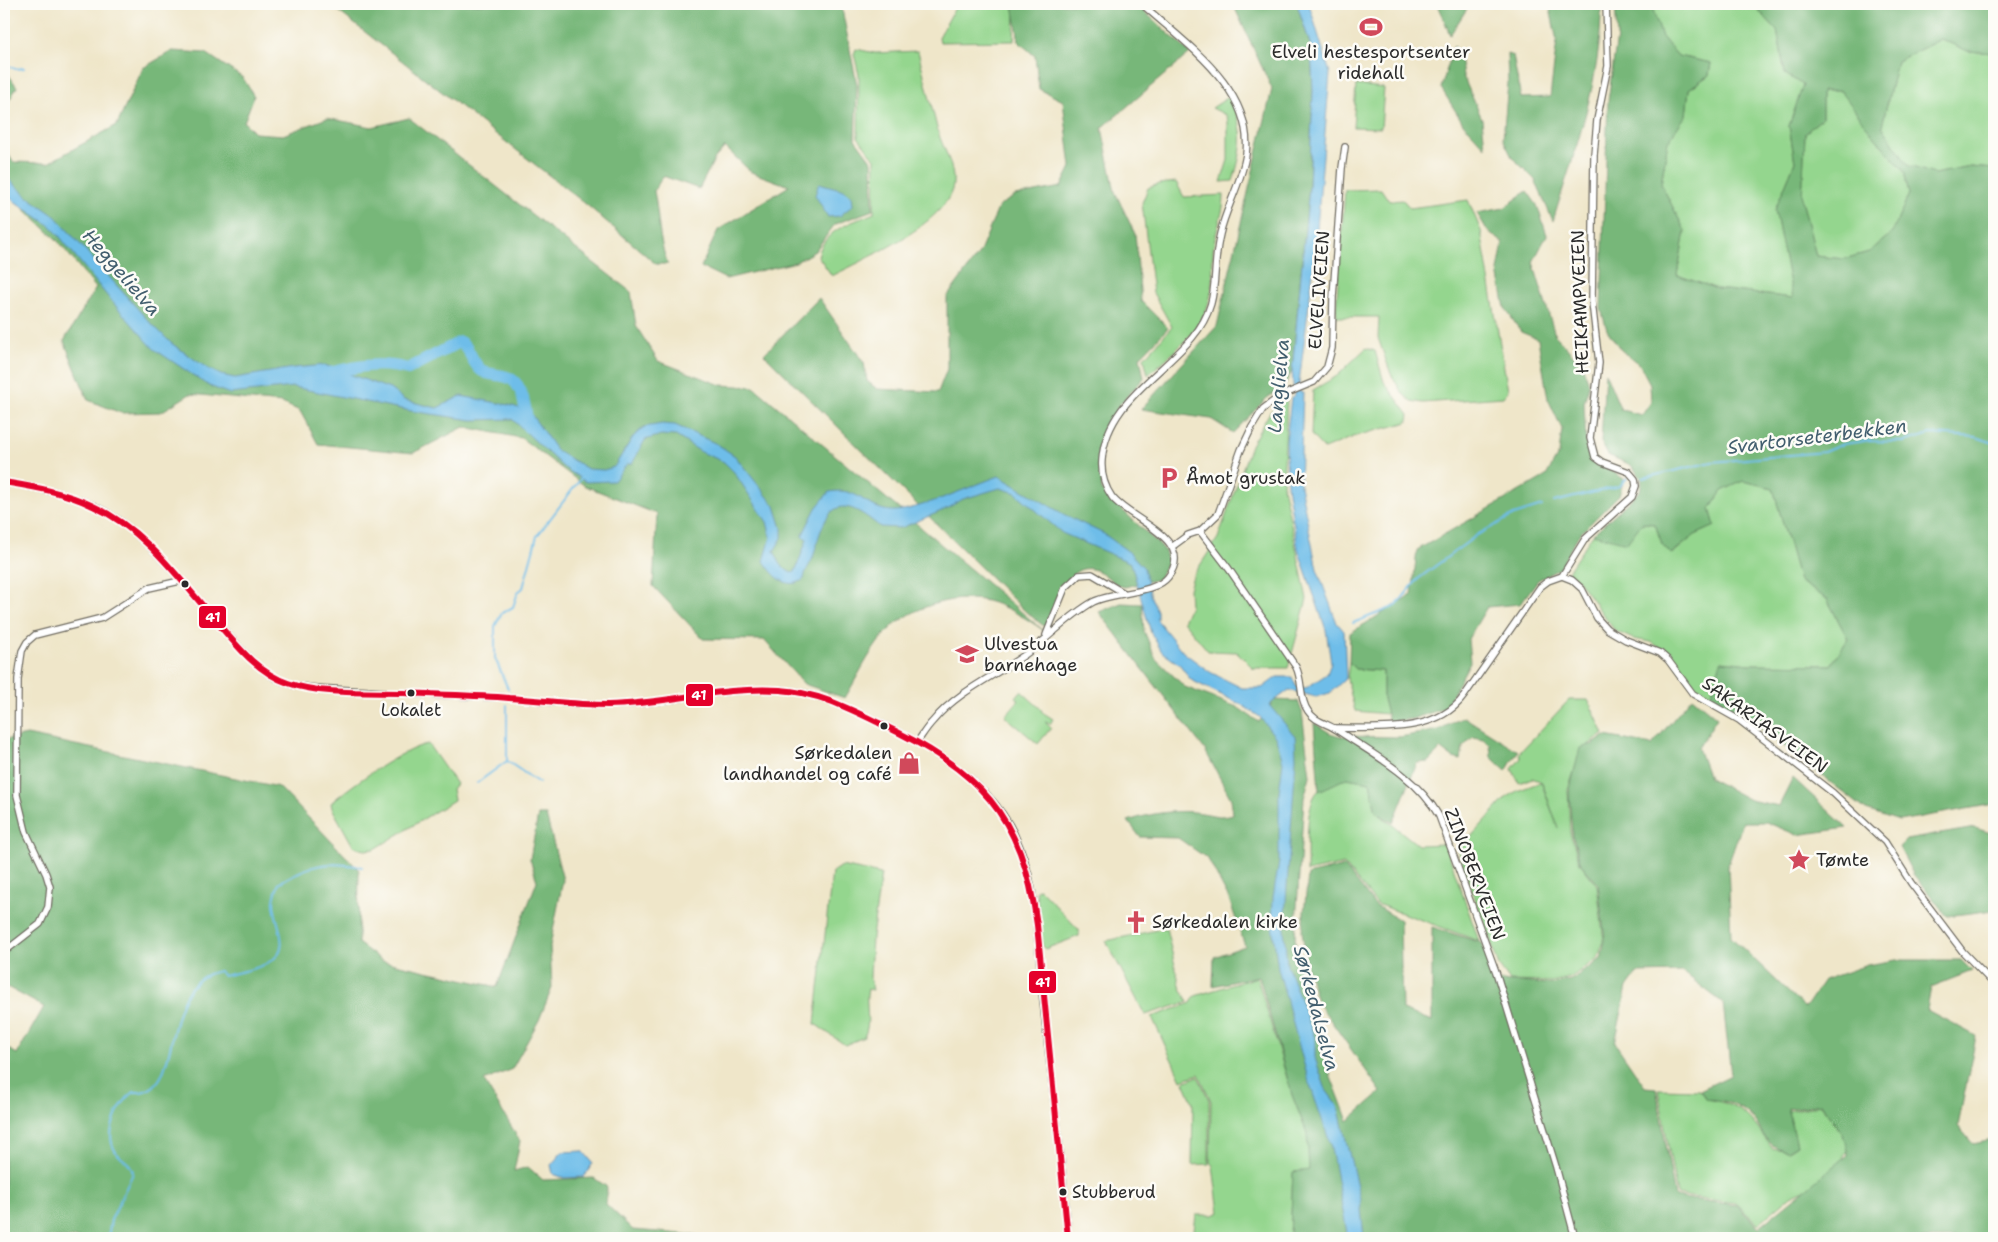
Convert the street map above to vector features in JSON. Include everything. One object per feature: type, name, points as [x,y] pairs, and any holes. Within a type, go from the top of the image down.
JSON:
[{"type":"street","points":[[918,741],[933,720],[956,699],[1025,655],[1094,602],[1155,585],[1166,579],[1170,574],[1174,560],[1173,546],[1114,499],[1103,478],[1103,451],[1113,424],[1130,397],[1191,340],[1208,315],[1214,296],[1220,234],[1242,174],[1246,145],[1245,126],[1239,109],[1226,85],[1196,53],[1142,4]]},
{"type":"street","name":"HEIKAMPVEIEN","points":[[1562,576],[1585,539],[1632,497],[1636,486],[1629,472],[1602,462],[1595,456],[1590,438],[1599,363],[1592,302],[1594,155],[1597,120],[1608,66],[1606,4]]},
{"type":"street","name":"ELVELIVEIEN","points":[[1200,531],[1215,519],[1222,507],[1241,450],[1258,416],[1273,400],[1314,382],[1324,373],[1332,348],[1333,297],[1345,147]]},
{"type":"street","points":[[4,482],[47,489],[72,496],[105,511],[135,533],[252,660],[273,677],[294,685],[336,690],[497,697],[607,705],[640,704],[753,690],[800,692],[830,700],[918,741],[965,774],[992,802],[1014,833],[1024,861],[1034,915],[1068,1238]]},
{"type":"street","points":[[1173,546],[1188,535],[1200,531]]},
{"type":"street","name":"ZINOBERVEIEN","points":[[1200,531],[1229,569],[1292,660],[1299,673],[1304,704],[1311,715],[1335,728],[1406,778],[1426,797],[1443,825],[1496,972],[1553,1158],[1575,1238]]},
{"type":"street","points":[[1046,637],[1066,588],[1079,575],[1092,574],[1115,590],[1126,593]]},
{"type":"street","points":[[1335,728],[1413,725],[1438,718],[1458,705],[1536,592],[1548,581],[1562,576]]},
{"type":"street","name":"SAKARIASVEIEN","points":[[1562,576],[1572,580],[1582,589],[1597,618],[1607,628],[1664,656],[1693,694],[1739,720],[1833,793],[1878,835],[1891,850],[1911,883],[1963,952],[1994,984]]},
{"type":"street","points":[[4,952],[45,919],[50,899],[48,878],[26,832],[17,795],[18,679],[20,655],[24,646],[35,635],[95,620],[113,612],[155,586],[180,581]]},
{"type":"green space","points":[[329,4],[841,4],[857,85],[855,139],[872,162],[873,210],[835,224],[815,251],[796,262],[726,279],[701,267],[718,230],[789,186],[751,172],[725,147],[715,158],[699,189],[663,176],[654,191],[660,237],[668,264],[656,264],[587,205]]},
{"type":"green space","points":[[1013,4],[1136,4],[1190,53],[1102,128],[1115,192],[1135,234],[1141,301],[1168,328],[1140,357],[1144,378],[1119,405],[1098,448],[1102,491],[1164,549],[1167,557],[1166,564],[1159,579],[1125,587],[1118,585],[1098,571],[1087,569],[1078,571],[1070,577],[1064,586],[1045,627],[1026,612],[764,354],[819,298],[864,363],[867,381],[877,389],[938,392],[947,369],[947,297],[980,252],[999,206],[1015,196],[1061,187],[1071,167],[1063,101],[1039,89],[1035,56],[1019,42]]},
{"type":"green space","points":[[1233,4],[1297,4],[1311,47],[1313,91],[1309,187],[1292,371],[1284,386],[1267,398],[1233,433],[1211,419],[1141,409],[1217,326],[1272,89]]},
{"type":"green space","points":[[1438,4],[1470,4],[1450,35]]},
{"type":"green space","points":[[1549,4],[1601,4],[1597,60],[1592,87],[1586,114],[1553,221],[1535,180],[1512,157],[1503,139],[1508,83],[1507,54],[1513,56],[1521,98],[1550,97],[1557,41]]},
{"type":"green space","points":[[1615,4],[1651,4],[1662,37],[1678,56],[1711,63],[1709,75],[1689,89],[1686,115],[1668,141],[1661,184],[1685,231],[1677,275],[1717,289],[1793,298],[1775,210],[1795,162],[1789,126],[1803,85],[1785,74],[1777,30],[1753,4],[1994,4],[1994,53],[1968,51],[1941,39],[1897,61],[1882,126],[1909,166],[1934,174],[1971,167],[1994,169],[1994,804],[1899,821],[1866,810],[1749,719],[1710,698],[1721,661],[1750,664],[1831,665],[1848,639],[1827,599],[1799,581],[1773,488],[1743,481],[1722,491],[1710,509],[1715,526],[1695,535],[1671,554],[1662,544],[1655,524],[1642,523],[1627,543],[1593,534],[1640,491],[1642,480],[1631,465],[1608,455],[1601,442],[1605,372],[1621,410],[1642,415],[1651,402],[1650,384],[1640,365],[1621,350],[1607,330],[1601,309],[1608,101],[1617,36]],"holes":[[[1822,91],[1841,91],[1873,135],[1904,171],[1909,194],[1892,233],[1869,252],[1844,259],[1816,256],[1802,200],[1805,133],[1822,118]]]},
{"type":"green space","points":[[1651,4],[1753,4],[1777,30],[1785,74],[1804,85],[1789,126],[1795,162],[1775,210],[1793,298],[1717,289],[1677,275],[1685,231],[1661,184],[1668,141],[1686,115],[1689,89],[1709,75],[1711,63],[1678,56],[1662,37]]},
{"type":"green space","points":[[956,6],[1012,6],[1015,10],[1014,41],[940,42],[939,37]]},
{"type":"green space","points":[[1941,39],[1968,51],[1994,53],[1994,169],[1971,167],[1934,174],[1909,166],[1882,126],[1897,61]]},
{"type":"green space","points":[[1454,46],[1459,51],[1463,76],[1482,119],[1485,147],[1463,123],[1441,88]]},
{"type":"green space","points":[[856,49],[875,53],[918,51],[938,132],[952,171],[953,184],[948,198],[922,226],[883,250],[832,276],[818,256],[827,239],[840,228],[874,213],[875,159],[858,137],[859,75],[854,54]]},
{"type":"green space","points":[[172,51],[206,53],[243,78],[254,96],[244,122],[255,133],[283,135],[327,118],[372,127],[409,118],[631,292],[636,326],[658,361],[721,385],[754,387],[1044,631],[1017,613],[987,601],[959,599],[930,605],[904,618],[883,636],[845,698],[804,684],[764,640],[703,639],[653,586],[657,514],[585,486],[521,438],[464,427],[413,453],[318,444],[300,411],[282,403],[190,394],[161,412],[121,413],[88,400],[64,341],[96,288],[57,240],[4,190],[4,147],[13,162],[48,163],[117,125],[143,68]]},
{"type":"green space","points":[[4,68],[17,87],[4,109]]},
{"type":"green space","points":[[1356,85],[1384,88],[1381,128],[1353,127]]},
{"type":"green space","points":[[1822,91],[1842,91],[1873,135],[1904,171],[1909,194],[1892,233],[1869,252],[1844,259],[1816,256],[1802,200],[1805,133],[1822,118]]},
{"type":"green space","points":[[1227,98],[1231,99],[1236,110],[1241,130],[1241,149],[1233,181],[1221,182],[1228,160],[1228,120],[1226,115],[1212,108]]},
{"type":"green space","points":[[1176,182],[1184,197],[1224,195],[1222,213],[1214,244],[1212,288],[1209,302],[1199,324],[1175,351],[1148,375],[1144,358],[1172,327],[1153,293],[1142,203],[1148,188],[1159,184]]},
{"type":"green space","points":[[1381,189],[1389,201],[1403,200],[1410,208],[1468,200],[1481,231],[1508,391],[1503,397],[1423,403],[1411,401],[1402,393],[1391,374],[1378,338],[1379,317],[1337,317],[1336,309],[1345,190]]},
{"type":"green space","points":[[1527,191],[1537,205],[1547,235],[1533,262],[1555,335],[1582,365],[1589,384],[1584,403],[1586,446],[1593,459],[1624,479],[1619,495],[1578,536],[1559,569],[1538,580],[1520,604],[1487,607],[1468,639],[1470,662],[1445,708],[1412,719],[1389,722],[1383,699],[1383,671],[1355,669],[1349,662],[1350,633],[1412,595],[1417,550],[1546,476],[1559,453],[1562,429],[1548,399],[1538,339],[1521,332],[1505,308],[1498,271],[1503,243],[1487,230],[1477,213],[1504,208]]},
{"type":"green space","points":[[1366,348],[1375,351],[1384,382],[1409,415],[1408,422],[1356,436],[1324,449],[1311,435],[1313,390],[1337,376]]},
{"type":"green space","points":[[1287,399],[1283,486],[1307,599],[1288,668],[1253,668],[1237,652],[1208,651],[1183,621],[1190,606],[1189,589],[1193,576],[1218,538],[1251,445],[1270,412]]},
{"type":"green space","points":[[1743,481],[1773,488],[1799,581],[1827,599],[1848,639],[1831,665],[1750,664],[1722,661],[1710,698],[1692,685],[1668,653],[1651,642],[1633,639],[1615,631],[1577,579],[1567,573],[1593,534],[1642,523],[1655,524],[1662,544],[1672,554],[1695,535],[1715,526],[1710,509],[1722,491]]},
{"type":"green space","points":[[1121,603],[1142,604],[1144,631],[1156,659],[1185,687],[1237,707],[1259,722],[1274,700],[1298,701],[1302,712],[1310,776],[1304,798],[1295,938],[1298,965],[1319,1029],[1322,1053],[1348,1121],[1381,1092],[1317,1001],[1307,968],[1302,931],[1308,875],[1344,866],[1375,905],[1400,920],[1402,1010],[1432,1021],[1432,927],[1482,943],[1495,981],[1551,984],[1571,980],[1601,959],[1605,940],[1598,884],[1581,864],[1572,834],[1569,792],[1580,748],[1593,744],[1605,736],[1652,745],[1692,697],[1717,718],[1698,748],[1709,778],[1750,800],[1779,806],[1793,778],[1847,828],[1797,835],[1766,822],[1743,822],[1728,865],[1731,937],[1805,1008],[1824,980],[1867,965],[1896,960],[1961,960],[1972,971],[1931,987],[1927,1010],[1976,1036],[1958,1126],[1973,1144],[1994,1141],[1994,1238],[1290,1238],[1293,1172],[1309,1170],[1307,1133],[1292,1095],[1259,976],[1213,986],[1214,957],[1245,946],[1229,899],[1208,859],[1178,838],[1140,837],[1128,821],[1155,814],[1174,812],[1193,812],[1220,816],[1233,814],[1231,799],[1205,750],[1099,612]],"holes":[[[1683,972],[1723,1003],[1731,1075],[1700,1090],[1706,1099],[1727,1102],[1746,1112],[1771,1144],[1787,1151],[1797,1145],[1788,1109],[1821,1104],[1843,1134],[1848,1155],[1759,1227],[1736,1205],[1675,1197],[1656,1088],[1645,1087],[1615,1043],[1627,987],[1637,973]]]},
{"type":"green space","points":[[1349,662],[1355,669],[1383,671],[1383,699],[1387,714],[1355,711],[1347,679]]},
{"type":"green space","points":[[1021,691],[1042,712],[1053,719],[1050,724],[1045,722],[1051,728],[1038,744],[1005,716],[1019,700],[1016,697]]},
{"type":"green space","points":[[1569,700],[1588,700],[1604,734],[1581,750],[1568,790],[1570,833],[1580,863],[1597,885],[1604,941],[1598,958],[1570,978],[1552,982],[1510,981],[1499,966],[1458,851],[1506,798],[1517,791],[1541,782],[1558,828],[1542,782],[1532,778],[1519,783],[1512,769],[1521,758],[1519,753]]},
{"type":"green space","points":[[1464,717],[1518,751],[1506,771],[1491,757],[1490,744],[1483,739],[1473,737],[1463,747],[1461,760],[1453,758],[1441,749],[1428,762],[1417,763],[1393,823],[1376,812],[1370,782],[1347,778],[1319,791],[1314,723],[1330,733],[1340,736],[1400,737],[1438,730]]},
{"type":"green space","points":[[27,735],[279,787],[359,870],[358,943],[382,961],[497,987],[537,881],[530,859],[538,815],[546,815],[563,880],[550,946],[552,988],[539,1020],[512,1069],[484,1081],[520,1141],[514,1171],[528,1167],[543,1180],[594,1178],[607,1187],[606,1204],[633,1230],[696,1235],[703,1238],[4,1238],[4,1046],[17,1054],[44,1007],[7,987],[4,991],[4,740]]},
{"type":"green space","points":[[428,744],[456,784],[452,789],[454,800],[375,849],[365,850],[353,846],[331,803],[350,787],[392,760],[406,752]]},
{"type":"green space","points":[[1347,778],[1370,782],[1376,812],[1418,845],[1445,844],[1479,941],[1377,904],[1344,864],[1307,872],[1309,818],[1314,798],[1321,789]]},
{"type":"green space","points":[[1975,828],[1994,834],[1994,910],[1947,916],[1913,874],[1899,847],[1906,840]]},
{"type":"green space","points":[[841,866],[881,874],[872,937],[870,978],[873,990],[868,989],[866,1031],[864,1037],[845,1045],[815,1024],[832,872]]},
{"type":"green space","points":[[1038,889],[1079,930],[1079,936],[1045,949],[1042,945],[1036,890]]},
{"type":"green space","points":[[1166,928],[1180,986],[1188,1002],[1145,1015],[1106,941]]},
{"type":"green space","points":[[1257,977],[1292,1095],[1307,1133],[1310,1171],[1293,1173],[1290,1235],[1265,1238],[1193,1238],[1196,1215],[1214,1215],[1219,1212],[1213,1166],[1210,1162],[1211,1101],[1199,1074],[1181,1080],[1152,1017],[1191,1003],[1195,996]]},
{"type":"green space","points":[[1198,1076],[1209,1100],[1209,1164],[1192,1165],[1193,1103],[1184,1082]]},
{"type":"green space","points":[[1658,1089],[1699,1090],[1706,1099],[1730,1105],[1745,1114],[1772,1148],[1788,1151],[1797,1145],[1788,1111],[1821,1105],[1844,1136],[1847,1150],[1838,1168],[1826,1180],[1791,1196],[1758,1224],[1735,1203],[1677,1195]]},
{"type":"water","points":[[1297,4],[1309,4],[1330,73],[1314,264],[1299,383],[1300,392],[1303,393],[1300,485],[1317,569],[1337,623],[1344,631],[1346,678],[1330,693],[1316,697],[1289,690],[1269,705],[1295,736],[1296,758],[1284,929],[1287,965],[1315,1038],[1315,1058],[1326,1090],[1338,1106],[1360,1199],[1364,1238],[1348,1238],[1330,1143],[1308,1079],[1278,968],[1272,925],[1273,897],[1279,862],[1279,792],[1283,762],[1276,738],[1260,717],[1242,705],[1191,680],[1180,665],[1162,652],[1151,633],[1131,563],[1062,533],[1016,493],[1000,488],[963,499],[944,510],[901,528],[880,527],[854,509],[844,507],[836,509],[823,524],[804,579],[792,584],[776,576],[764,561],[771,537],[767,522],[734,472],[724,462],[701,452],[676,436],[661,435],[645,440],[632,464],[627,464],[614,481],[586,482],[563,467],[512,419],[472,420],[411,411],[293,387],[230,394],[209,386],[154,349],[108,297],[52,227],[4,194],[4,175],[28,197],[55,216],[145,317],[171,343],[207,368],[221,375],[235,378],[293,368],[325,365],[390,389],[404,400],[437,408],[461,396],[509,405],[529,411],[557,451],[588,469],[604,470],[614,467],[633,437],[644,427],[662,424],[675,425],[717,444],[735,456],[775,506],[782,528],[782,538],[774,551],[784,568],[791,572],[795,572],[807,539],[802,536],[816,508],[829,492],[848,492],[875,507],[893,511],[915,507],[999,476],[1065,515],[1104,534],[1129,552],[1144,568],[1151,597],[1157,611],[1157,620],[1183,652],[1210,672],[1242,688],[1262,688],[1277,677],[1292,677],[1296,686],[1306,688],[1327,674],[1331,663],[1326,630],[1298,549],[1287,486],[1286,441],[1291,398],[1294,396],[1292,371],[1309,187],[1313,91],[1311,47]]},
{"type":"water","points":[[819,183],[844,190],[852,196],[853,205],[840,216],[828,217],[815,195]]},
{"type":"water","points":[[583,1151],[593,1163],[584,1177],[564,1178],[553,1174],[551,1165],[562,1152]]},
{"type":"waterway","points":[[4,64],[16,69],[24,68]]},
{"type":"waterway","name":"Heggelielva","points":[[322,375],[376,365],[408,369],[460,342],[466,347],[481,370],[488,374],[507,377],[515,383],[522,394],[528,427]]},
{"type":"waterway","name":"Svartorseterbekken","points":[[1643,478],[1712,462],[1824,452],[1843,444],[1866,441],[1904,442],[1930,434],[1976,437],[1994,443]]},
{"type":"waterway","points":[[508,689],[495,658],[495,626],[502,613],[513,607],[518,592],[523,588],[537,536],[582,477]]},
{"type":"waterway","name":"Svartorseterbekken","points":[[1554,502],[1620,486],[1627,478]]},
{"type":"waterway","name":"Svartorseterbekken","points":[[1353,623],[1396,606],[1418,579],[1477,535],[1514,515],[1542,506]]},
{"type":"waterway","points":[[507,705],[507,761],[539,783]]},
{"type":"waterway","points":[[477,783],[507,761]]},
{"type":"waterway","points":[[108,1238],[111,1220],[133,1173],[131,1166],[118,1155],[112,1145],[112,1128],[118,1111],[128,1097],[134,1092],[151,1088],[161,1076],[168,1058],[178,1016],[186,996],[199,980],[219,971],[224,976],[247,971],[264,965],[276,956],[282,943],[274,902],[279,883],[309,868],[328,864],[362,867]]},
{"type":"transit line","name":"41","points":[[4,482],[72,497],[111,516],[144,541],[160,556],[247,656],[276,678],[301,687],[345,692],[483,696],[608,705],[651,702],[758,689],[793,691],[819,697],[856,712],[914,741],[944,759],[969,778],[990,800],[1007,824],[1020,853],[1030,886],[1037,925],[1068,1238]]},
{"type":"place","name":"Elveli hestesportsenter ridehall","points":[[1371,27]]},
{"type":"place","name":"Åmot grustak","points":[[1169,478]]},
{"type":"place","name":"Ulvestua barnehage","points":[[967,654]]},
{"type":"place","name":"Lokalet","points":[[411,693]]},
{"type":"place","name":"Sørkedalen landhandel og café","points":[[909,763]]},
{"type":"place","name":"Tømte","points":[[1799,860]]},
{"type":"place","name":"Sørkedalen kirke","points":[[1136,922]]},
{"type":"place","name":"Stubberud","points":[[1063,1192]]},
{"type":"water label","name":"Langlielva","points":[[1278,386]]},
{"type":"water label","name":"Sørkedalselva","points":[[1317,1008]]}]
